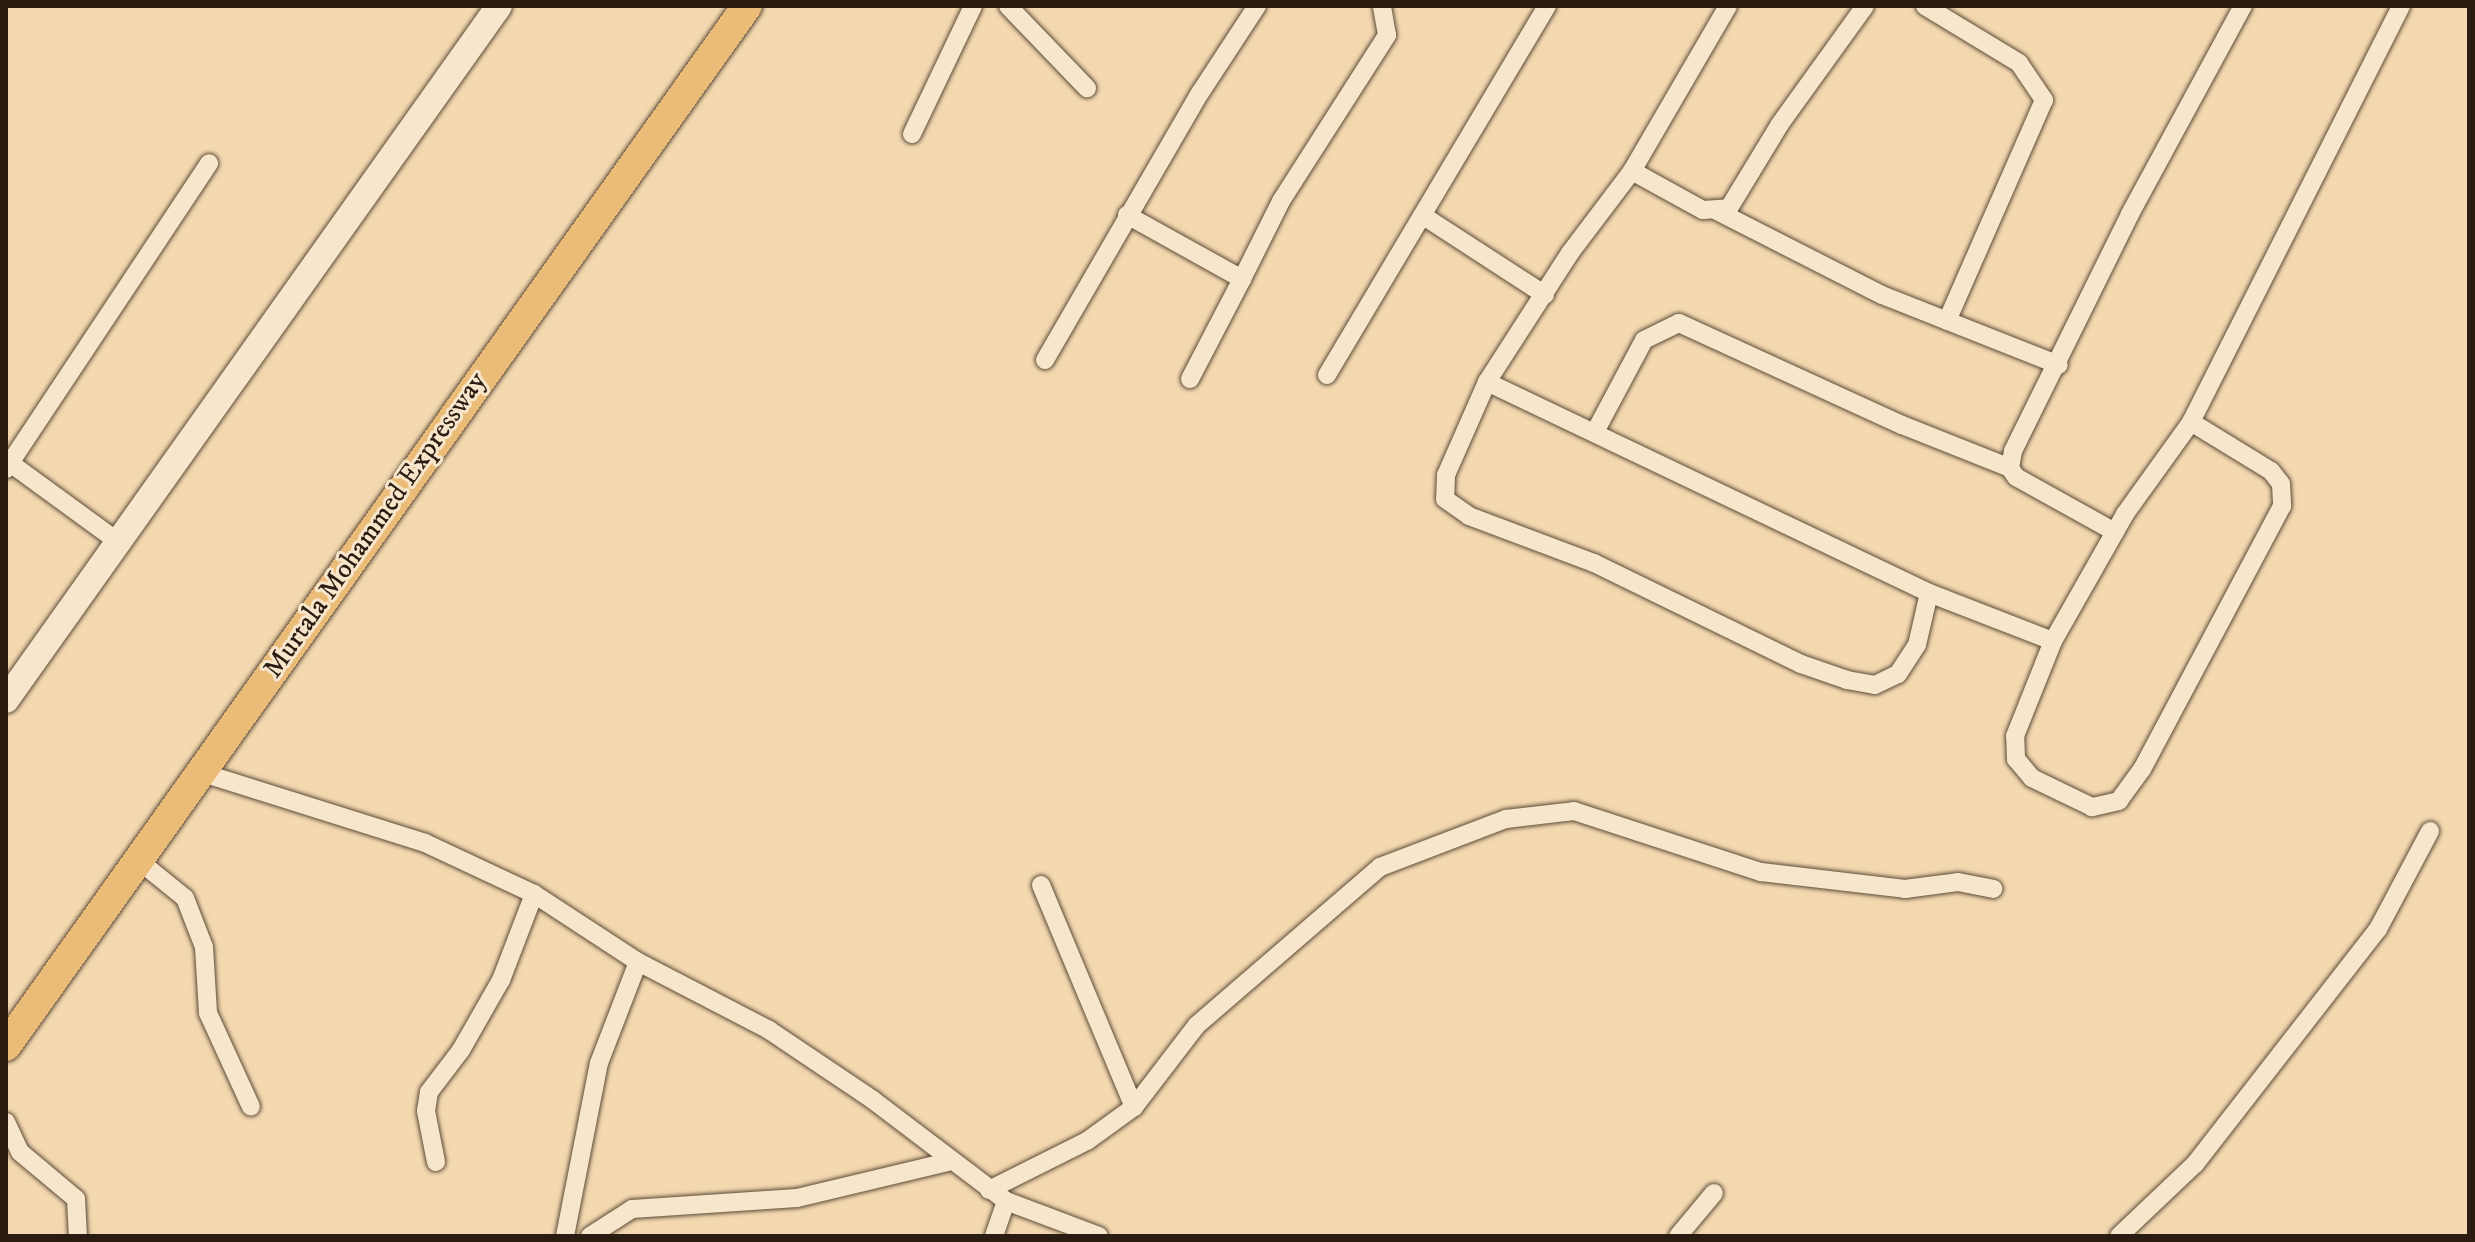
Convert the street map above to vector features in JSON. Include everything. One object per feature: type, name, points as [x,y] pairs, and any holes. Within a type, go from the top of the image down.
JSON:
[{"type":"main road","points":[[6,700],[499,6]]},
{"type":"main road","name":"Murtala Mohammed Expressway","points":[[6,1046],[747,6]]},
{"type":"street","points":[[912,134],[973,6]]},
{"type":"street","points":[[1008,6],[1087,88]]},
{"type":"street","points":[[1045,360],[1127,215],[1257,6]]},
{"type":"street","points":[[1190,379],[1281,201],[1387,35],[1382,6]]},
{"type":"street","points":[[1327,375],[1425,217],[1547,6]]},
{"type":"street","points":[[1728,6],[1632,171],[1487,382],[1442,487],[1445,499],[1469,516],[1594,563],[1801,664],[1875,685],[1898,674],[1917,645],[1929,593]]},
{"type":"street","points":[[1632,171],[1703,210],[1729,208],[1780,124],[1865,6]]},
{"type":"street","points":[[1925,6],[2019,63],[2044,100],[1947,321]]},
{"type":"street","points":[[2191,422],[2271,471],[2281,484],[2282,506],[2242,590],[2119,801],[2092,807],[2032,778],[2016,759],[2015,736],[2053,641],[2115,532],[2191,422],[2401,6]]},
{"type":"street","points":[[2010,468],[2013,451],[2059,365],[2130,214],[2235,9]]},
{"type":"street","points":[[117,541],[7,464],[209,163]]},
{"type":"street","points":[[1717,211],[1882,295],[2059,365]]},
{"type":"street","points":[[1127,215],[1242,279]]},
{"type":"street","points":[[1425,217],[1545,295]]},
{"type":"street","points":[[1596,430],[1644,340],[1679,323],[1902,425],[2010,468],[2058,503],[2115,532]]},
{"type":"street","points":[[1487,382],[1596,430],[1929,593],[2053,641]]},
{"type":"street","points":[[200,772],[425,843],[534,894],[638,962],[769,1030],[873,1100],[948,1162],[1006,1201],[1099,1236]]},
{"type":"street","points":[[989,1190],[1087,1141],[1134,1107],[1197,1025],[1380,867],[1506,819],[1574,811],[1761,872],[1905,889],[1958,882],[1993,889]]},
{"type":"street","points":[[2119,1236],[2195,1164],[2378,929],[2430,831]]},
{"type":"street","points":[[138,860],[185,898],[204,947],[208,1013],[251,1107]]},
{"type":"street","points":[[1041,885],[1134,1107]]},
{"type":"street","points":[[436,1162],[426,1111],[429,1092],[461,1050],[501,980],[534,894]]},
{"type":"street","points":[[565,1236],[599,1063],[638,962]]},
{"type":"street","points":[[6,1122],[20,1152],[76,1199],[78,1236]]},
{"type":"street","points":[[590,1236],[632,1209],[797,1198],[948,1162]]},
{"type":"street","points":[[1678,1236],[1714,1193]]},
{"type":"street","points":[[994,1236],[1006,1201]]}]
